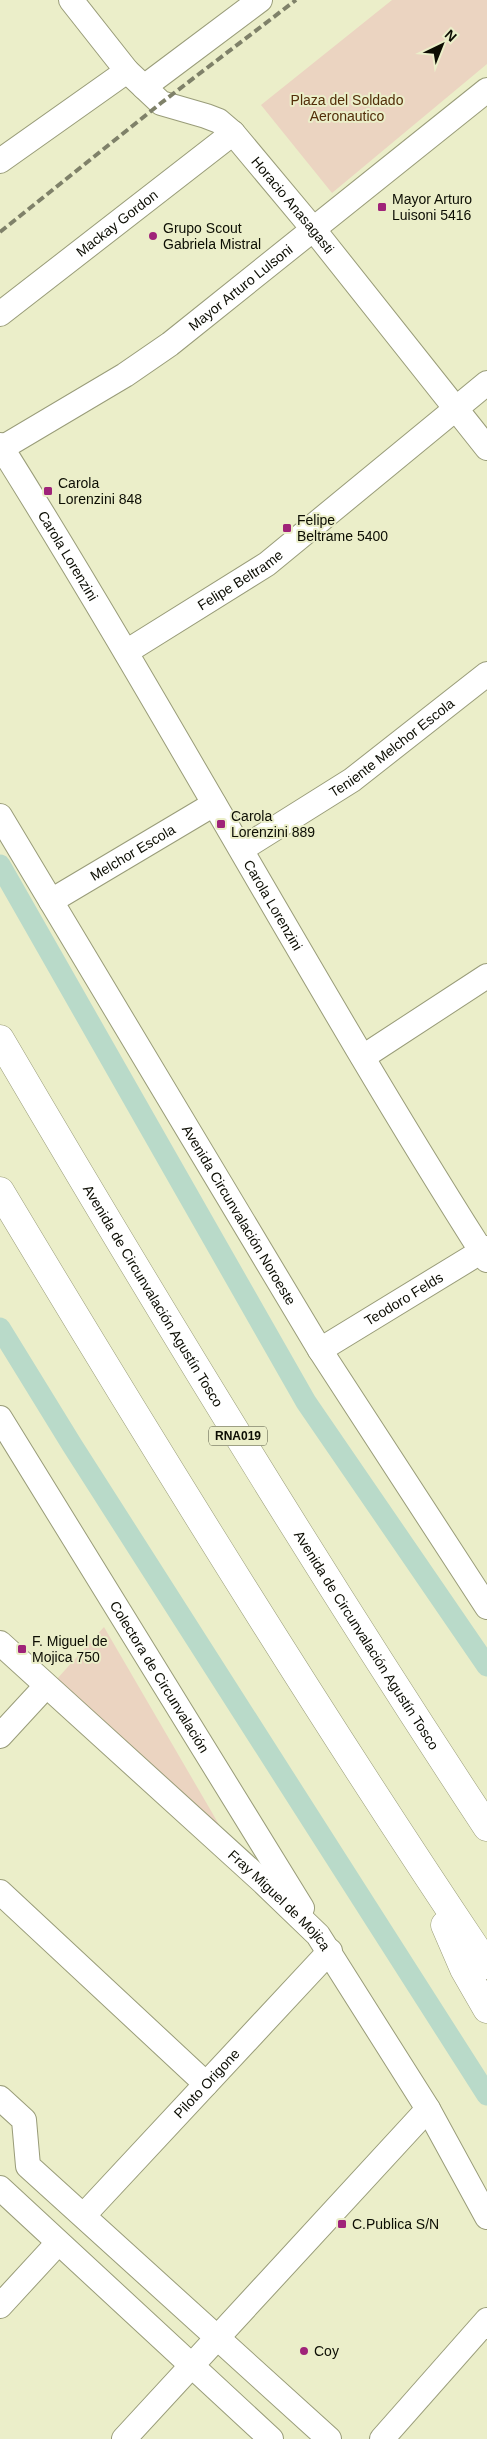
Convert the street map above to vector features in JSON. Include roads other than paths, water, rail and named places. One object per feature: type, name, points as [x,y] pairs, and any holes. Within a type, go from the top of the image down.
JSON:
[{"type":"highway","name":"Avenida de Circunvalación Agustín Tosco","points":[[0,1039],[143,1282],[416,1720],[487,1827]]},
{"type":"highway","points":[[0,1191],[185,1498],[418,1862],[487,1965]]},
{"type":"highway","points":[[416,1720],[487,1798]]},
{"type":"highway","points":[[418,1862],[464,1969],[487,2008]]},
{"type":"street","name":"Horacio Anasagasti","points":[[71,0],[126,71],[161,103],[219,121],[233,134],[314,230],[487,448]]},
{"type":"street","points":[[144,87],[260,0]]},
{"type":"street","points":[[0,161],[126,71]]},
{"type":"street","name":"Mayor Arturo Lulsoni","points":[[1,447],[125,374],[170,344],[487,90]]},
{"type":"street","name":"Mackay Gordon","points":[[0,314],[233,134]]},
{"type":"street","name":"Felipe Beltrame","points":[[126,652],[267,564],[487,383]]},
{"type":"street","name":"Carola Lorenzini","points":[[1,447],[126,652],[363,1057],[485,1253]]},
{"type":"street","name":"Teniente Melchor Escola","points":[[242,849],[352,780],[487,674]]},
{"type":"street","name":"Melchor Escola","points":[[51,901],[214,804]]},
{"type":"street","name":"Avenida Circunvalación Noroeste","points":[[0,816],[320,1350],[487,1607]]},
{"type":"street","points":[[363,1057],[487,976]]},
{"type":"street","name":"Teodoro Felds","points":[[320,1350],[485,1253]]},
{"type":"street","name":"Colectora de Circunvalación","points":[[0,1418],[162,1684],[248,1818],[324,1943]]},
{"type":"street","name":"Fray Miguel de Mojica","points":[[0,1643],[210,1836],[263,1882],[324,1943],[428,2109],[487,2217]]},
{"type":"street","points":[[0,1736],[46,1686]]},
{"type":"street","points":[[210,1836],[230,1839],[238,1836],[244,1832],[248,1818]]},
{"type":"street","points":[[0,1892],[206,2084]]},
{"type":"street","name":"Piloto Origone","points":[[84,2215],[206,2084],[324,1943]]},
{"type":"street","points":[[0,2098],[24,2120],[28,2166],[218,2336],[329,2439]]},
{"type":"street","points":[[124,2439],[428,2109]]},
{"type":"street","points":[[0,2188],[271,2439]]},
{"type":"street","points":[[0,2306],[58,2243]]},
{"type":"street","points":[[382,2439],[487,2320]]},
{"type":"waterway","points":[[0,865],[306,1402],[487,1666]]},
{"type":"waterway","points":[[0,1328],[72,1445],[487,2095]]},
{"type":"railway","points":[[0,232],[161,103],[296,0]]},
{"type":"place","name":"Mayor Arturo Luisoni 5416","points":[[382,207]]},
{"type":"place","name":"Grupo Scout Gabriela Mistral","points":[[153,236]]},
{"type":"place","name":"Carola Lorenzini 848","points":[[48,491]]},
{"type":"place","name":"Felipe Beltrame 5400","points":[[287,528]]},
{"type":"place","name":"Carola Lorenzini 889","points":[[221,824]]},
{"type":"place","name":"F. Miguel de Mojica 750","points":[[22,1649]]},
{"type":"place","name":"C.Publica S/N","points":[[342,2224]]},
{"type":"place","name":"Coy","points":[[304,2351]]},
{"type":"park label","name":"Plaza del Soldado Aeronautico","points":[[347,108]]}]
